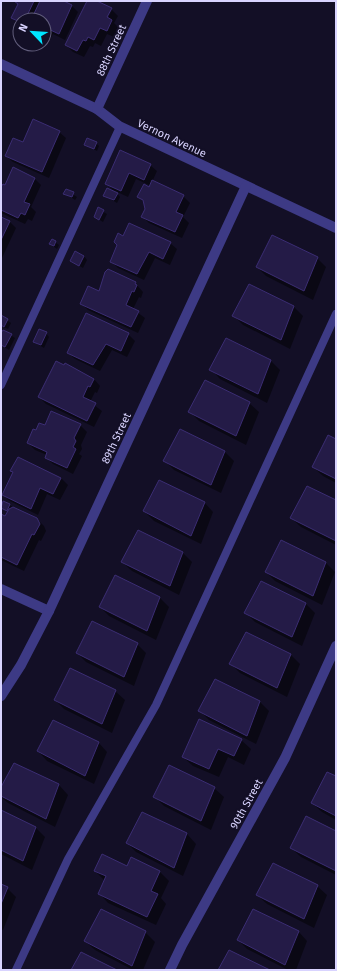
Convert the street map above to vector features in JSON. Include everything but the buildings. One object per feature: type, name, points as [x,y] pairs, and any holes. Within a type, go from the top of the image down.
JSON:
[{"type":"street","name":"88th Street","points":[[97,109],[147,1]]},
{"type":"street","name":"Vernon Avenue","points":[[1,65],[97,109],[120,127],[336,228]]},
{"type":"street","name":"89th Street","points":[[1,696],[21,665],[49,611],[246,186]]},
{"type":"street","points":[[1,588],[49,611]]},
{"type":"street","name":"90th Street","points":[[170,970],[182,945],[285,758],[336,646]]},
{"type":"lane","points":[[1,385],[120,127]]},
{"type":"lane","points":[[16,970],[68,859],[156,705],[336,314]]}]
